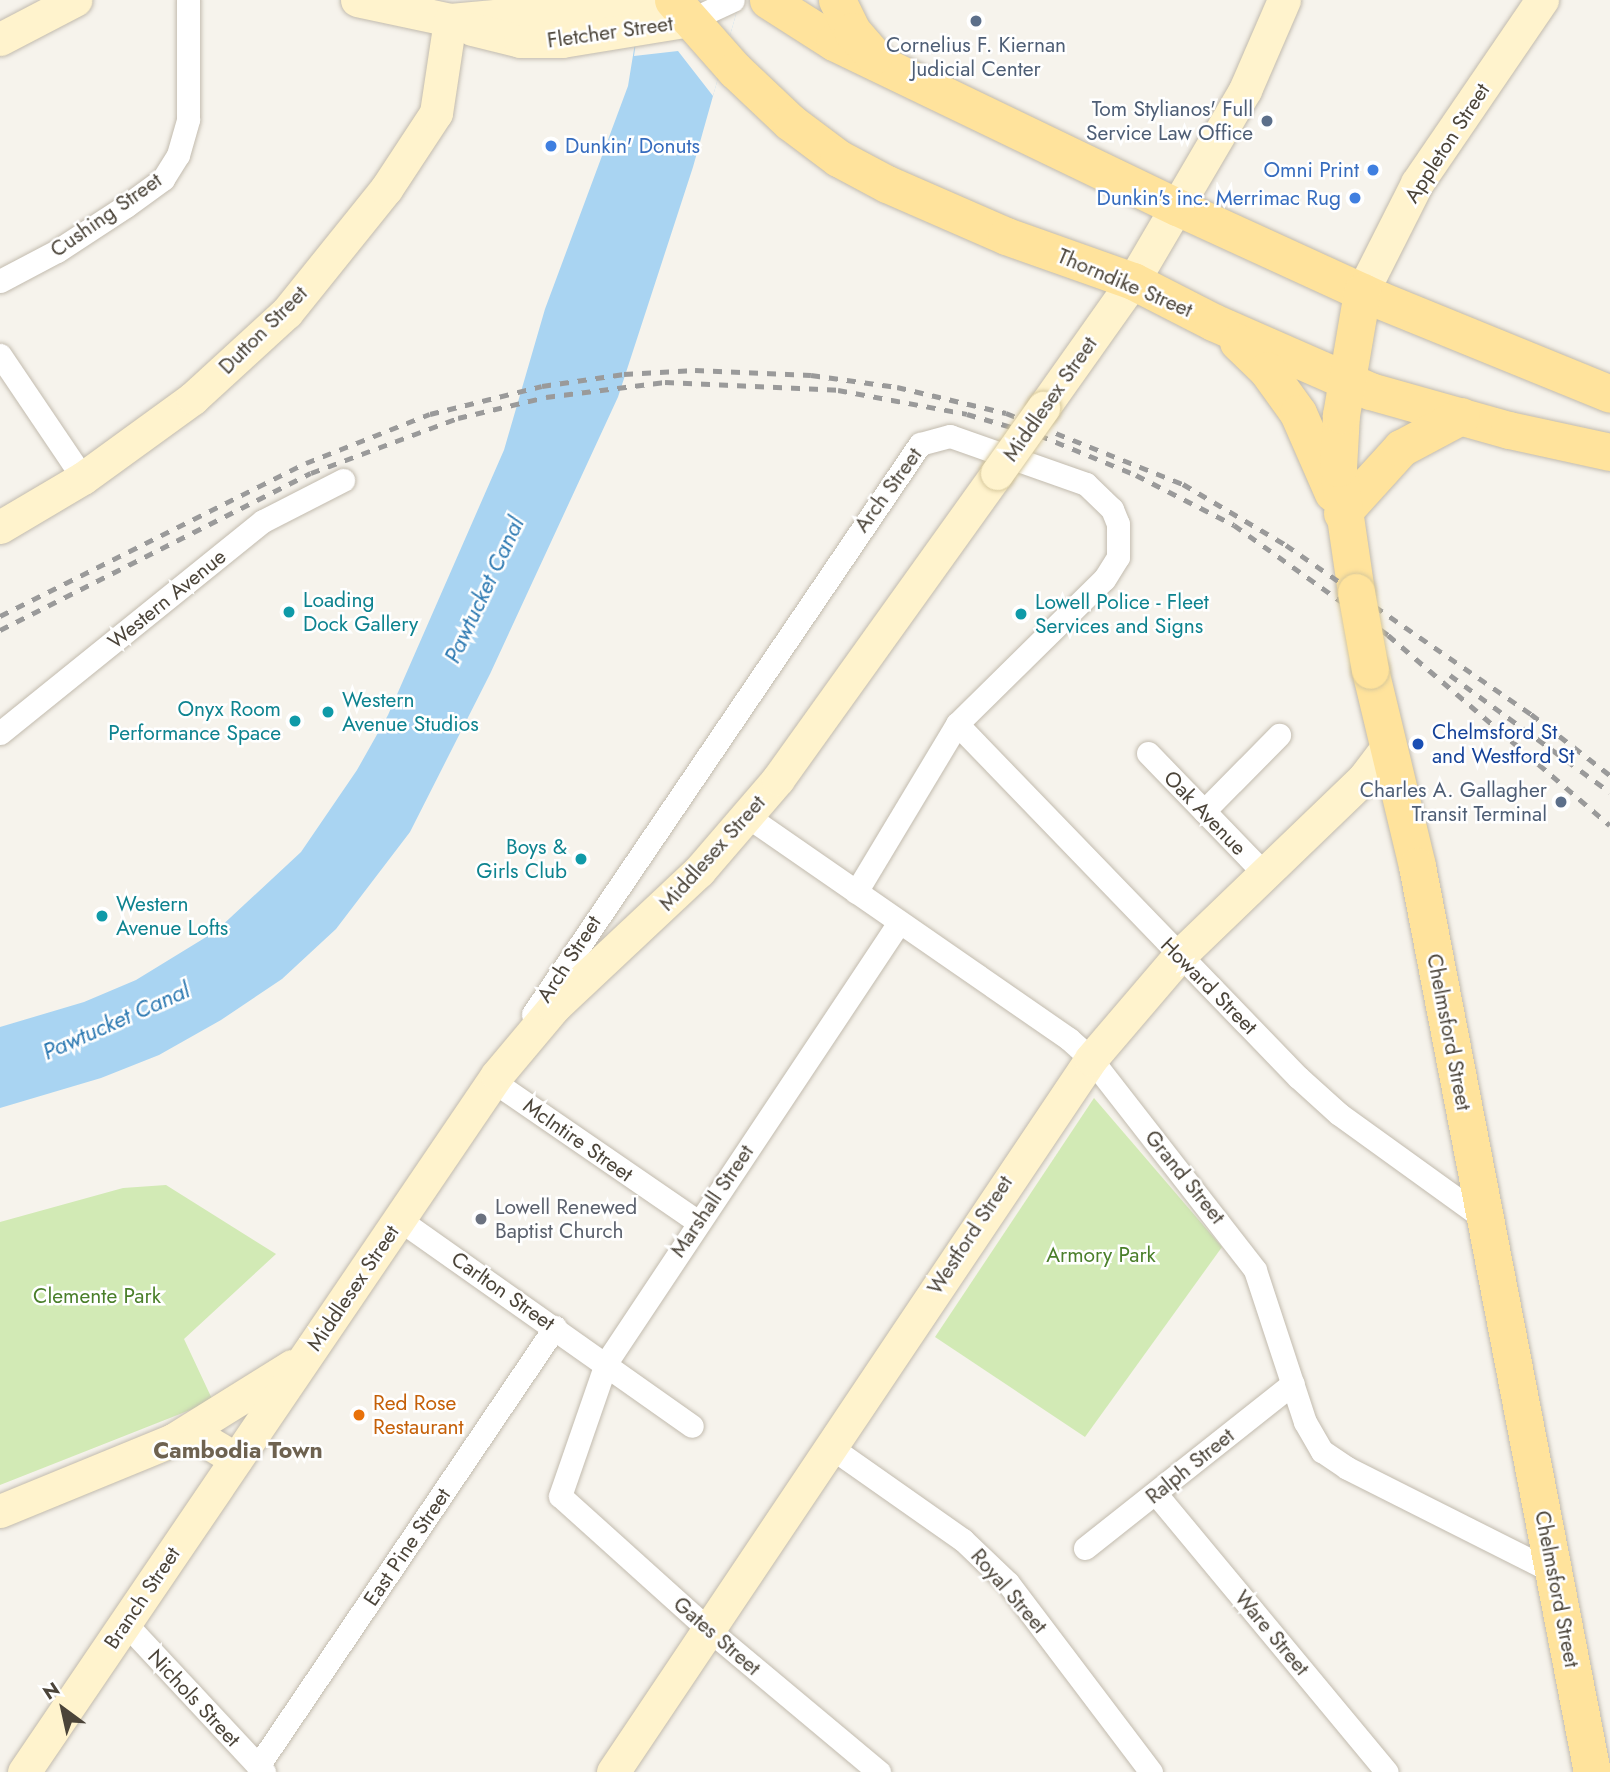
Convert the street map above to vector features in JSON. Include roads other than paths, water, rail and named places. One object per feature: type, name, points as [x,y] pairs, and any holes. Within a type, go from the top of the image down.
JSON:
[{"type":"main road","points":[[0,39],[75,0]]},
{"type":"main road","name":"Fletcher Street","points":[[358,0],[450,20],[662,11]]},
{"type":"main road","points":[[768,0],[821,35],[1177,207],[1362,292],[1610,394]]},
{"type":"main road","points":[[837,0],[857,38],[888,68]]},
{"type":"main road","name":"Middlesex Street","points":[[236,1459],[495,1078],[554,1007],[674,896],[747,816],[809,738],[1133,281],[1245,90],[1284,0]]},
{"type":"main road","name":"Appleton Street","points":[[1362,292],[1417,183],[1542,0]]},
{"type":"main road","name":"Thorndike Street","points":[[662,11],[724,59],[784,116],[838,158],[929,204],[1133,281],[1213,322],[1346,380],[1461,416],[1610,452]]},
{"type":"main road","name":"Dutton Street","points":[[0,527],[83,478],[193,398],[287,312],[377,200],[436,113],[450,20]]},
{"type":"main road","name":"Chelmsford Street","points":[[1362,292],[1346,380],[1338,468],[1342,513],[1370,670],[1417,866],[1592,1772]]},
{"type":"main road","points":[[1213,322],[1261,364],[1298,414],[1342,513],[1401,449],[1461,416]]},
{"type":"main road","name":"Westford Street","points":[[612,1772],[832,1448],[1015,1168],[1091,1059],[1178,957],[1263,872],[1364,778],[1387,747]]},
{"type":"main road","points":[[0,1511],[173,1440],[306,1357]]},
{"type":"main road","points":[[173,1440],[199,1437],[236,1459]]},
{"type":"main road","name":"Branch Street","points":[[24,1772],[236,1459]]},
{"type":"street","name":"Cushing Street","points":[[0,281],[57,251],[163,178],[178,155],[188,119],[188,0]]},
{"type":"street","points":[[662,11],[733,0]]},
{"type":"street","points":[[0,355],[83,478]]},
{"type":"street","name":"Arch Street","points":[[495,1078],[571,955],[904,461],[920,444],[939,436],[950,436],[1086,484],[1111,509],[1120,540],[1118,557],[1104,579],[957,724],[856,892]]},
{"type":"street","name":"Western Avenue","points":[[0,733],[262,521],[343,480]]},
{"type":"street","name":"Howard Street","points":[[957,724],[1178,957],[1339,1114],[1486,1220]]},
{"type":"street","points":[[1203,811],[1279,735]]},
{"type":"street","name":"Oak Avenue","points":[[1148,753],[1263,872]]},
{"type":"street","name":"Grand Street","points":[[747,816],[898,924],[1069,1039],[1091,1059],[1255,1270],[1314,1439],[1333,1460],[1554,1572]]},
{"type":"street","name":"Marshall Street","points":[[560,1496],[606,1363],[898,924]]},
{"type":"street","name":"McIntire Street","points":[[495,1078],[698,1222]]},
{"type":"street","name":"Carlton Street","points":[[400,1220],[692,1426]]},
{"type":"street","name":"East Pine Street","points":[[261,1769],[555,1328]]},
{"type":"street","name":"Ralph Street","points":[[1085,1548],[1293,1383]]},
{"type":"street","name":"Royal Street","points":[[832,1448],[986,1560],[1008,1583],[1151,1772]]},
{"type":"street","name":"Ware Street","points":[[1156,1494],[1387,1772]]},
{"type":"street","name":"Gates Street","points":[[560,1496],[709,1630],[879,1772]]},
{"type":"street","name":"Nichols Street","points":[[125,1623],[261,1769]]},
{"type":"water","name":"Pawtucket Canal","points":[[642,0],[740,0],[693,167],[618,397],[490,674],[410,832],[336,929],[282,979],[221,1020],[159,1055],[101,1078],[0,1108],[0,1027],[84,1002],[136,980],[216,931],[301,852],[357,770],[388,715],[504,450],[545,309],[628,86]]},
{"type":"railway","points":[[0,616],[306,463],[430,414],[542,386],[624,374],[695,370],[811,375],[897,387],[1006,413],[1183,484],[1286,545],[1531,714],[1610,775]]},
{"type":"railway","points":[[0,630],[311,473],[458,418],[546,397],[665,382],[838,390],[967,414],[1039,435],[1136,475],[1234,525],[1388,635],[1610,825]]},
{"type":"railway","points":[[1450,675],[1610,792]]},
{"type":"place","name":"Cornelius F. Kiernan Judicial Center","points":[[976,21]]},
{"type":"place","name":"Tom Stylianos' Full Service Law Office","points":[[1267,121]]},
{"type":"place","name":"Dunkin' Donuts","points":[[551,146]]},
{"type":"place","name":"Omni Print","points":[[1373,170]]},
{"type":"place","name":"Dunkin's inc. Merrimac Rug","points":[[1355,198]]},
{"type":"place","name":"Loading Dock Gallery","points":[[289,612]]},
{"type":"place","name":"Lowell Police - Fleet Services and Signs","points":[[1021,614]]},
{"type":"place","name":"Western Avenue Studios","points":[[328,712]]},
{"type":"place","name":"Onyx Room Performance Space","points":[[295,721]]},
{"type":"place","name":"Chelmsford St and Westford St","points":[[1418,744]]},
{"type":"place","name":"Charles A. Gallagher Transit Terminal","points":[[1561,802]]},
{"type":"place","name":"Boys & Girls Club","points":[[581,859]]},
{"type":"place","name":"Western Avenue Lofts","points":[[102,916]]},
{"type":"place","name":"Lowell Renewed Baptist Church","points":[[481,1219]]},
{"type":"place","name":"Red Rose Restaurant","points":[[359,1415]]},
{"type":"district","name":"Cambodia Town","points":[[238,1450]]},
{"type":"park label","name":"Armory Park","points":[[1101,1255]]},
{"type":"park label","name":"Clemente Park","points":[[97,1296]]}]
